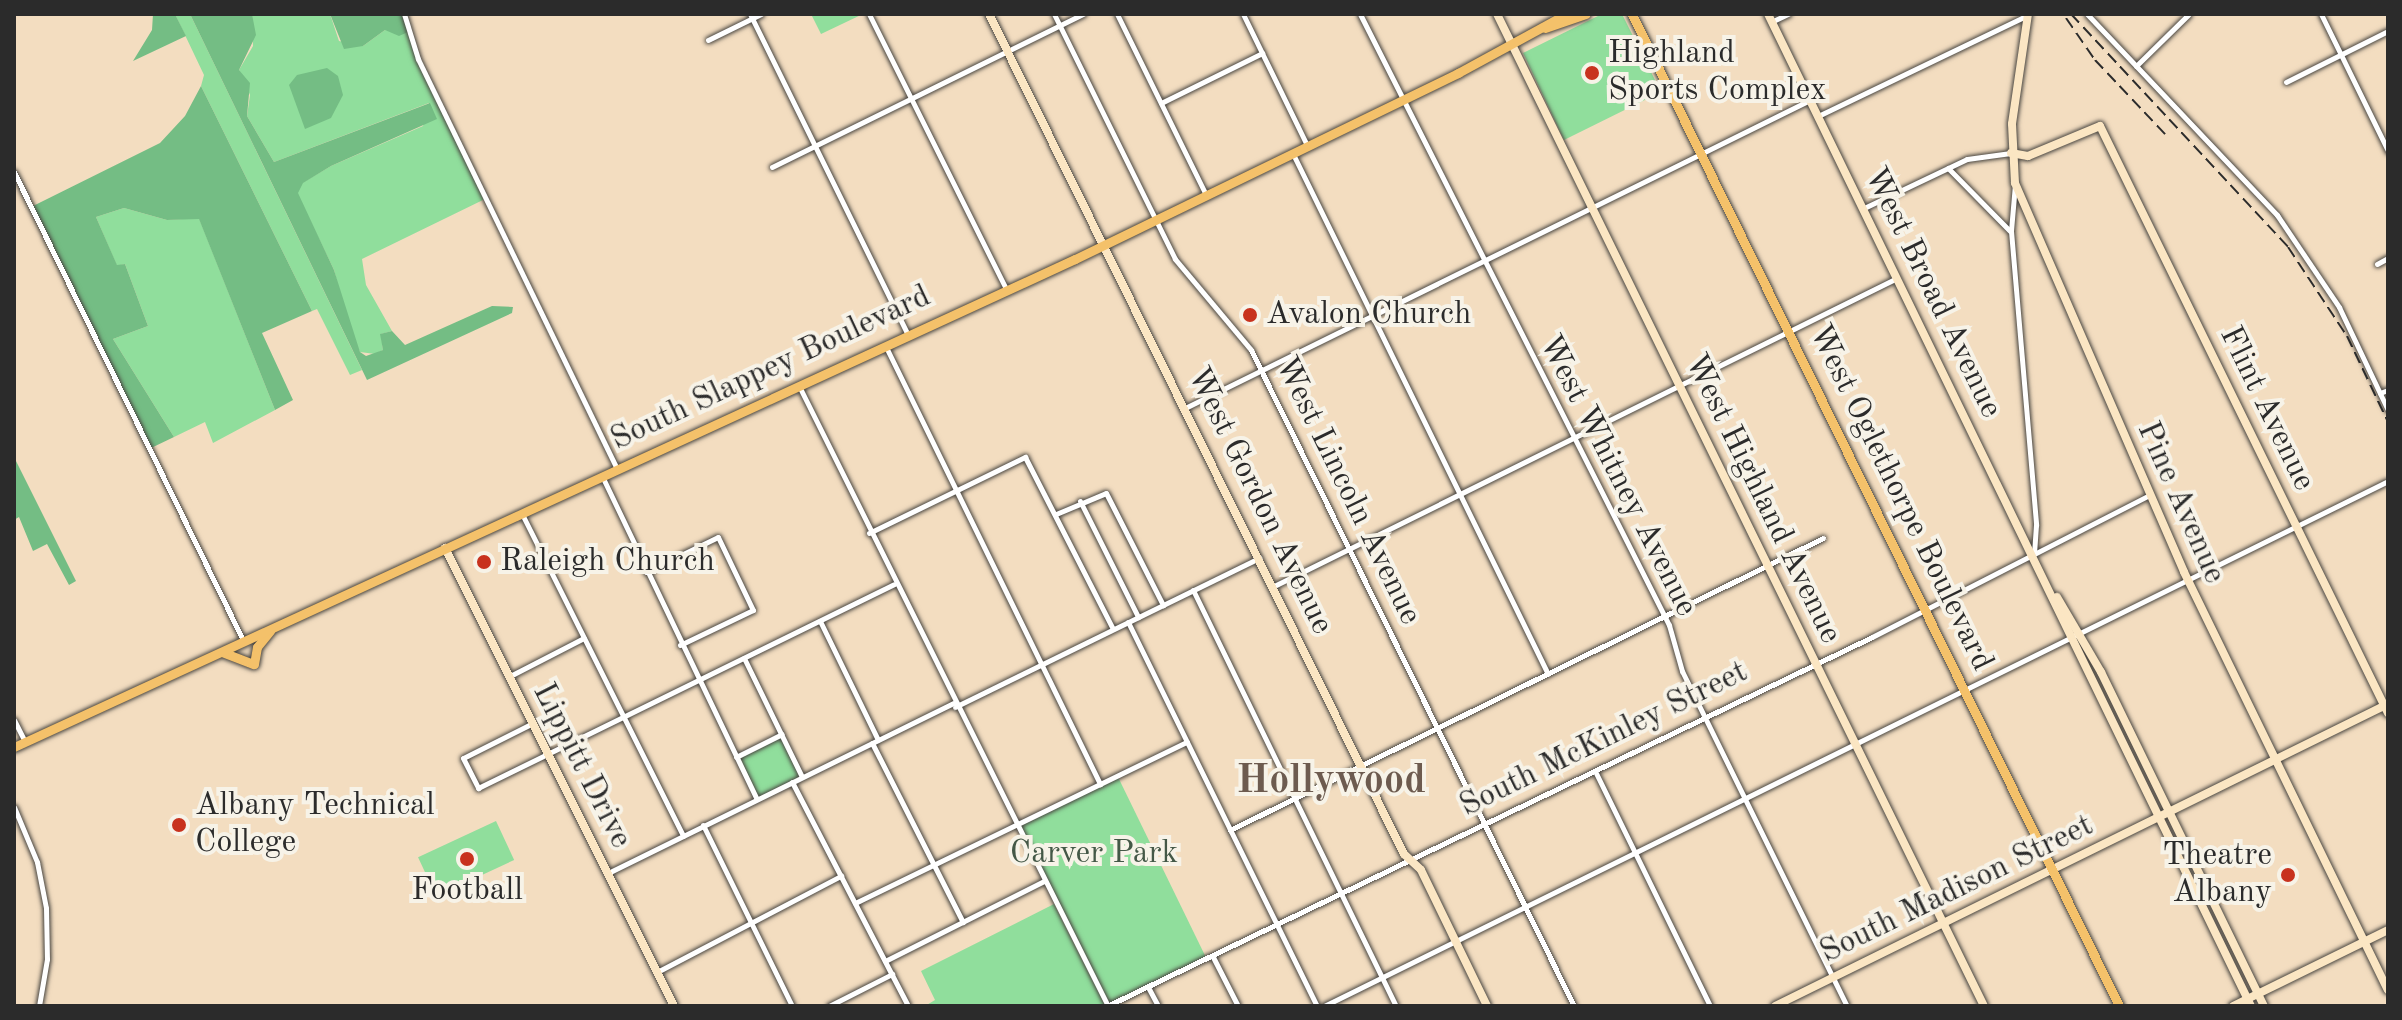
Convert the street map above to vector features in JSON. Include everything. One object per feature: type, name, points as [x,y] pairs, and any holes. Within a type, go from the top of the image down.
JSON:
[{"type":"main road","name":"South Slappey Boulevard","points":[[14,747],[1155,221],[1512,45],[1566,14]]},
{"type":"main road","name":"South Slappey Boulevard","points":[[1545,28],[1586,14]]},
{"type":"main road","name":"West Oglethorpe Boulevard","points":[[1632,14],[2119,1006]]},
{"type":"main road","points":[[219,651],[238,654],[254,664],[257,647],[275,626]]},
{"type":"street","points":[[404,14],[424,73],[617,469]]},
{"type":"street","points":[[708,40],[751,16],[761,14]]},
{"type":"street","points":[[869,14],[1006,290]]},
{"type":"street","name":"West Gordon Avenue","points":[[989,14],[1187,407],[1404,854],[1413,860],[1487,1006]]},
{"type":"street","name":"West Lincoln Avenue","points":[[1054,14],[1183,272],[1231,320],[1261,369],[1574,1006]]},
{"type":"street","points":[[772,167],[1083,14]]},
{"type":"street","points":[[1117,14],[1207,196]]},
{"type":"street","points":[[1243,14],[1308,146]]},
{"type":"street","name":"West Whitney Avenue","points":[[1360,14],[1483,264],[1576,436],[1665,617],[1677,660],[1847,1006]]},
{"type":"street","name":"West Highland Avenue","points":[[1497,14],[1984,1006]]},
{"type":"street","points":[[1770,18],[1788,14]]},
{"type":"street","points":[[1818,116],[2028,14]]},
{"type":"street","name":"Pine Avenue","points":[[2028,14],[2011,153],[2015,183],[2187,580],[2388,990]]},
{"type":"street","points":[[2087,14],[2248,181],[2294,237],[2339,307],[2388,410]]},
{"type":"street","points":[[2136,66],[2189,14]]},
{"type":"street","points":[[2321,14],[2388,151]]},
{"type":"street","points":[[751,16],[908,335]]},
{"type":"street","name":"West Broad Avenue","points":[[1770,18],[2053,594],[2169,813],[2264,1006]]},
{"type":"street","points":[[2286,82],[2388,31]]},
{"type":"street","points":[[1161,103],[1262,53]]},
{"type":"street","points":[[1187,407],[1483,264],[1810,100]]},
{"type":"street","name":"Flint Avenue","points":[[2011,153],[2028,156],[2100,126],[2387,708]]},
{"type":"street","points":[[1864,208],[1985,153],[2011,153]]},
{"type":"street","points":[[1293,154],[1548,674]]},
{"type":"street","points":[[1948,168],[2011,231]]},
{"type":"street","points":[[14,172],[243,640]]},
{"type":"street","points":[[2015,183],[2011,231],[2036,525],[2034,554]]},
{"type":"street","points":[[2377,264],[2388,258]]},
{"type":"street","points":[[1274,586],[1898,278]]},
{"type":"street","points":[[886,345],[1100,784]]},
{"type":"street","points":[[799,385],[954,705],[1107,1006]]},
{"type":"street","points":[[2380,393],[2388,390]]},
{"type":"street","points":[[869,533],[1019,459],[1031,460],[1113,629]]},
{"type":"street","points":[[602,476],[680,645],[757,799]]},
{"type":"street","points":[[1324,1006],[2388,481]]},
{"type":"street","points":[[1056,514],[1101,493],[1110,496],[1163,605]]},
{"type":"street","name":"South McKinley Street","points":[[1107,1006],[1278,926],[1926,610],[2150,495]]},
{"type":"street","points":[[1080,501],[1138,617]]},
{"type":"street","points":[[521,513],[683,836]]},
{"type":"street","points":[[2024,534],[2036,525]]},
{"type":"street","points":[[646,572],[718,537],[753,610],[680,645]]},
{"type":"street","points":[[1230,830],[1823,538]]},
{"type":"street","name":"Lippitt Drive","points":[[445,548],[674,1006]]},
{"type":"street","points":[[608,873],[1260,557]]},
{"type":"street","points":[[533,723],[463,758],[478,788],[894,584]]},
{"type":"street","points":[[1193,590],[1396,1006]]},
{"type":"street","points":[[820,621],[963,922]]},
{"type":"street","points":[[1128,622],[1317,1006]]},
{"type":"street","name":"West Broad Avenue","points":[[2076,636],[2159,818],[2249,1003]]},
{"type":"street","points":[[510,676],[584,638]]},
{"type":"street","points":[[744,658],[802,777]]},
{"type":"street","name":"South Madison Street","points":[[1775,1006],[2387,708]]},
{"type":"street","points":[[14,720],[25,742]]},
{"type":"street","points":[[736,757],[782,734]]},
{"type":"street","points":[[855,903],[1187,742]]},
{"type":"street","points":[[1595,771],[1710,1006]]},
{"type":"street","points":[[792,782],[908,1006]]},
{"type":"street","points":[[14,807],[37,862],[46,908],[47,959],[39,1006]]},
{"type":"street","points":[[703,825],[792,1006]]},
{"type":"street","points":[[657,972],[841,876]]},
{"type":"street","points":[[885,961],[1044,881]]},
{"type":"street","points":[[2233,1006],[2249,1003],[2258,994],[2388,930]]},
{"type":"street","points":[[1213,957],[1238,1006]]},
{"type":"street","points":[[829,1006],[892,974]]},
{"type":"street","points":[[1148,987],[1158,1006]]},
{"type":"green space","points":[[153,14],[175,14],[186,36],[133,61],[152,30]]},
{"type":"green space","points":[[175,14],[190,14],[362,370],[350,375],[317,309],[312,311],[201,86],[204,75]]},
{"type":"green space","points":[[190,14],[252,14],[256,35],[239,70],[250,83],[247,116],[274,162],[430,103],[437,119],[331,166],[303,183],[298,193],[334,270],[360,352],[366,356],[383,350],[380,334],[392,331],[405,345],[492,306],[513,307],[512,313],[367,380]]},
{"type":"green space","points":[[252,14],[330,14],[339,41],[363,46],[385,30],[408,32],[485,199],[362,259],[366,285],[392,331],[381,334],[383,350],[375,354],[360,352],[351,334],[334,270],[297,193],[302,183],[331,166],[423,126],[429,103],[274,162],[247,116],[250,95],[239,70],[253,46]]},
{"type":"green space","points":[[330,14],[404,14],[408,32],[399,36],[385,30],[363,46],[344,49]]},
{"type":"green space","points":[[811,14],[863,14],[821,34]]},
{"type":"green space","name":"Highland Sports Complex","points":[[1602,14],[1622,14],[1661,92],[1564,140],[1523,53]]},
{"type":"green space","points":[[327,68],[338,76],[343,95],[331,118],[305,129],[289,85],[297,75]]},
{"type":"green space","points":[[201,86],[312,311],[262,333],[293,400],[275,410],[199,219],[167,220],[124,208],[96,217],[117,265],[125,264],[148,326],[113,339],[174,437],[149,449],[31,207],[160,143],[185,116]]},
{"type":"green space","points":[[124,208],[167,220],[199,218],[275,410],[213,443],[205,422],[174,437],[113,339],[148,326],[125,264],[117,266],[96,217]]},
{"type":"green space","points":[[14,457],[76,581],[69,585],[47,544],[33,551],[19,517],[14,520]]},
{"type":"green space","points":[[781,735],[801,778],[756,798],[737,756]]},
{"type":"green space","name":"Carver Park","points":[[1118,777],[1206,958],[1106,1006],[1018,826]]},
{"type":"green space","name":"Football","points":[[496,821],[514,860],[436,896],[418,857]]},
{"type":"green space","points":[[1054,904],[1105,1005],[925,1006],[935,1000],[921,971]]},
{"type":"railway","points":[[2071,14],[2288,247],[2347,336],[2388,422]]},
{"type":"railway","points":[[2066,18],[2095,60],[2165,134]]},
{"type":"place","name":"Highland Sports Complex","points":[[1592,73]]},
{"type":"place","name":"Avalon Church","points":[[1250,315]]},
{"type":"place","name":"Raleigh Church","points":[[484,562]]},
{"type":"place","name":"Albany Technical College","points":[[179,825]]},
{"type":"place","name":"Football","points":[[467,859]]},
{"type":"place","name":"Theatre Albany","points":[[2288,875]]},
{"type":"district","name":"Hollywood","points":[[1331,782]]}]
